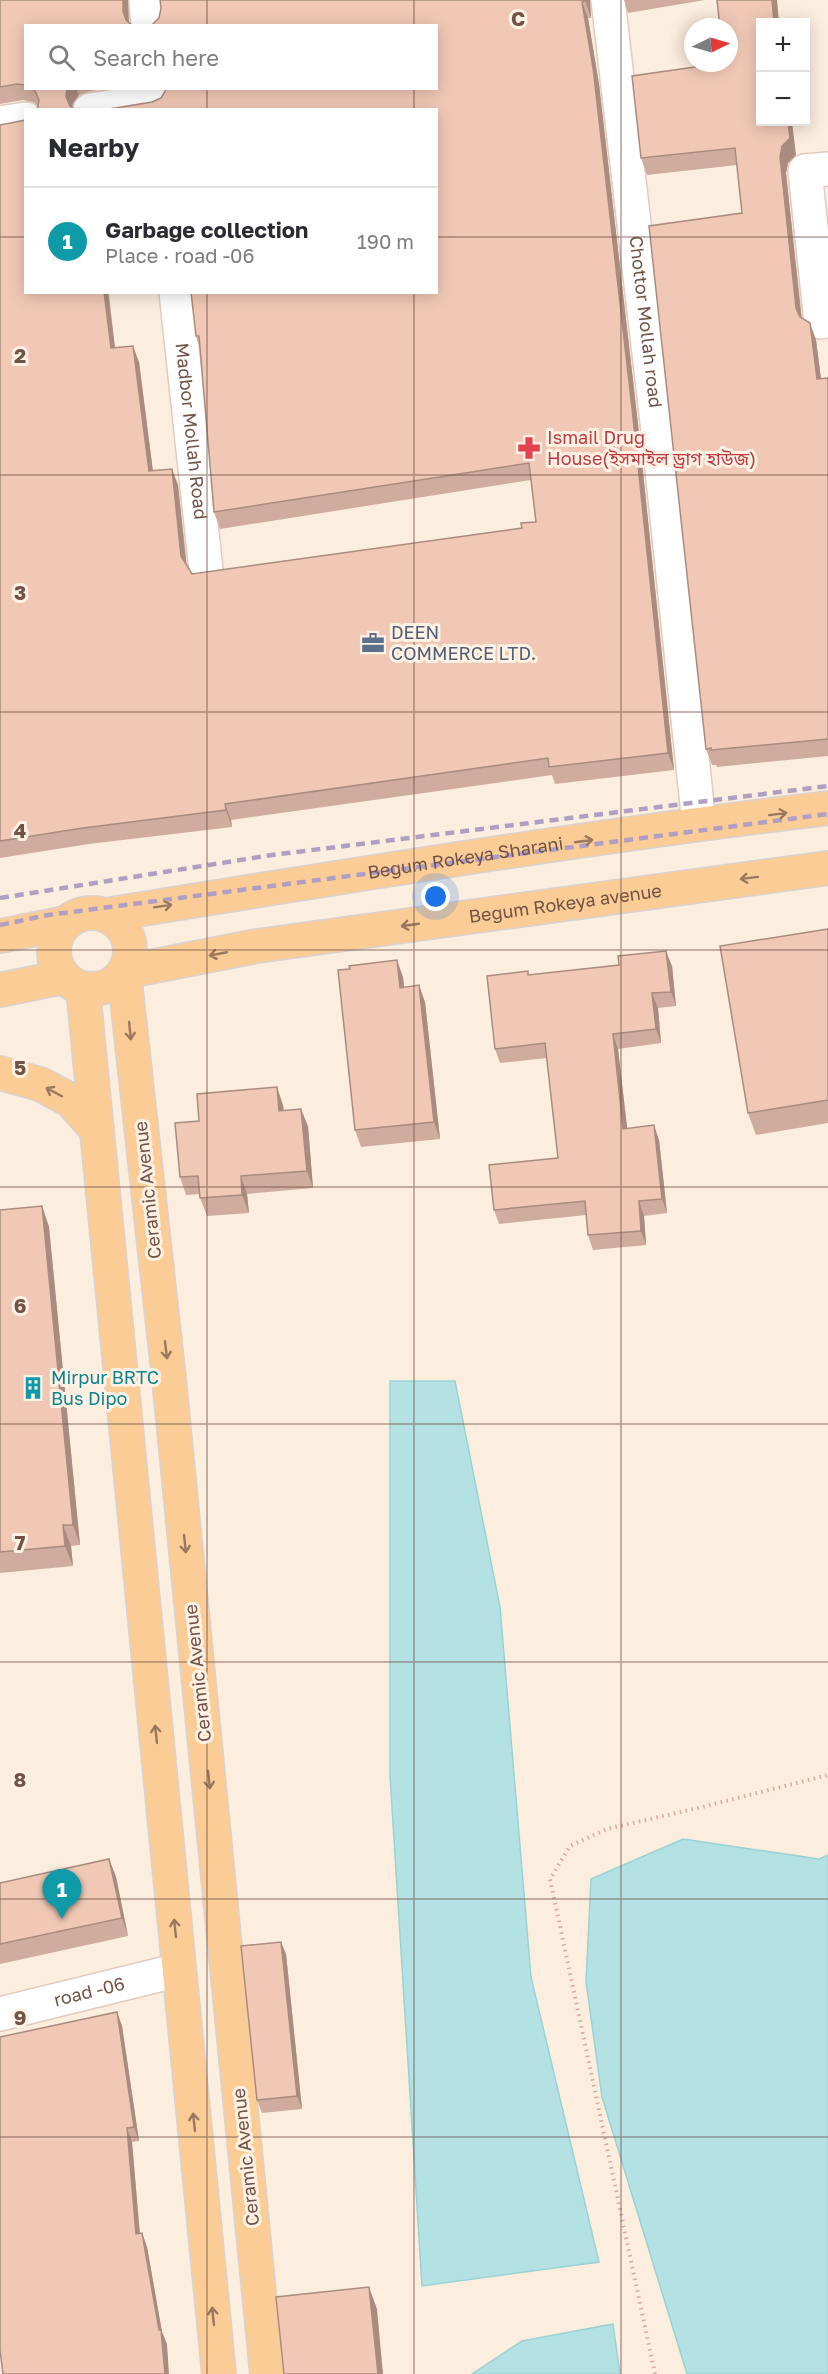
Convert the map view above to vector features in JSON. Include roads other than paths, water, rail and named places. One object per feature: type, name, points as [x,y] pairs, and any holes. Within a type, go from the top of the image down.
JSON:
[{"type":"main road","name":"Begum Rokeya Sharani","points":[[106,915],[401,867],[699,824],[828,808]]},
{"type":"main road","name":"Begum Rokeya avenue","points":[[124,972],[257,946],[828,868]]},
{"type":"main road","points":[[0,936],[66,922],[85,913],[106,915],[123,929],[130,951],[124,972],[106,987],[95,990],[73,983],[0,990]]},
{"type":"main road","points":[[66,922],[58,932],[53,956],[57,967],[73,983],[97,1130],[219,2374]]},
{"type":"main road","name":"Ceramic Avenue","points":[[124,972],[161,1313],[267,2374]]},
{"type":"main road","points":[[0,1073],[40,1084],[70,1100],[97,1130]]},
{"type":"main road","points":[[115,1319],[161,1313]]},
{"type":"street","points":[[146,0],[148,24]]},
{"type":"street","name":"Chottor Mollah road","points":[[608,0],[657,422],[699,824]]},
{"type":"street","points":[[102,108],[155,99]]},
{"type":"street","points":[[0,123],[24,119]]},
{"type":"street","points":[[821,321],[805,171],[828,169]]},
{"type":"street","name":"Madbor Mollah Road","points":[[176,294],[206,570]]},
{"type":"street","name":"road -06","points":[[0,2014],[179,1970]]},
{"type":"water","points":[[390,1381],[455,1381],[500,1607],[531,1977],[599,2262],[422,2286],[390,1775]]},
{"type":"water","points":[[683,1839],[819,1859],[828,1855],[828,2374],[687,2374],[602,2097],[586,1982],[591,1879]]},
{"type":"water","points":[[613,2324],[620,2374],[472,2374],[522,2341]]},
{"type":"railway","points":[[0,898],[272,855],[828,786]]},
{"type":"railway","points":[[0,925],[48,915],[828,814]]},
{"type":"place","name":"Ismail Drug House(ইসমাইল ড্রাগ হাউজ)","points":[[529,448]]},
{"type":"place","name":"DEEN COMMERCE LTD.","points":[[373,643]]},
{"type":"place","name":"Mirpur BRTC Bus Dipo","points":[[33,1388]]},
{"type":"place","name":"Garbage collection","points":[[62,1919]]}]
